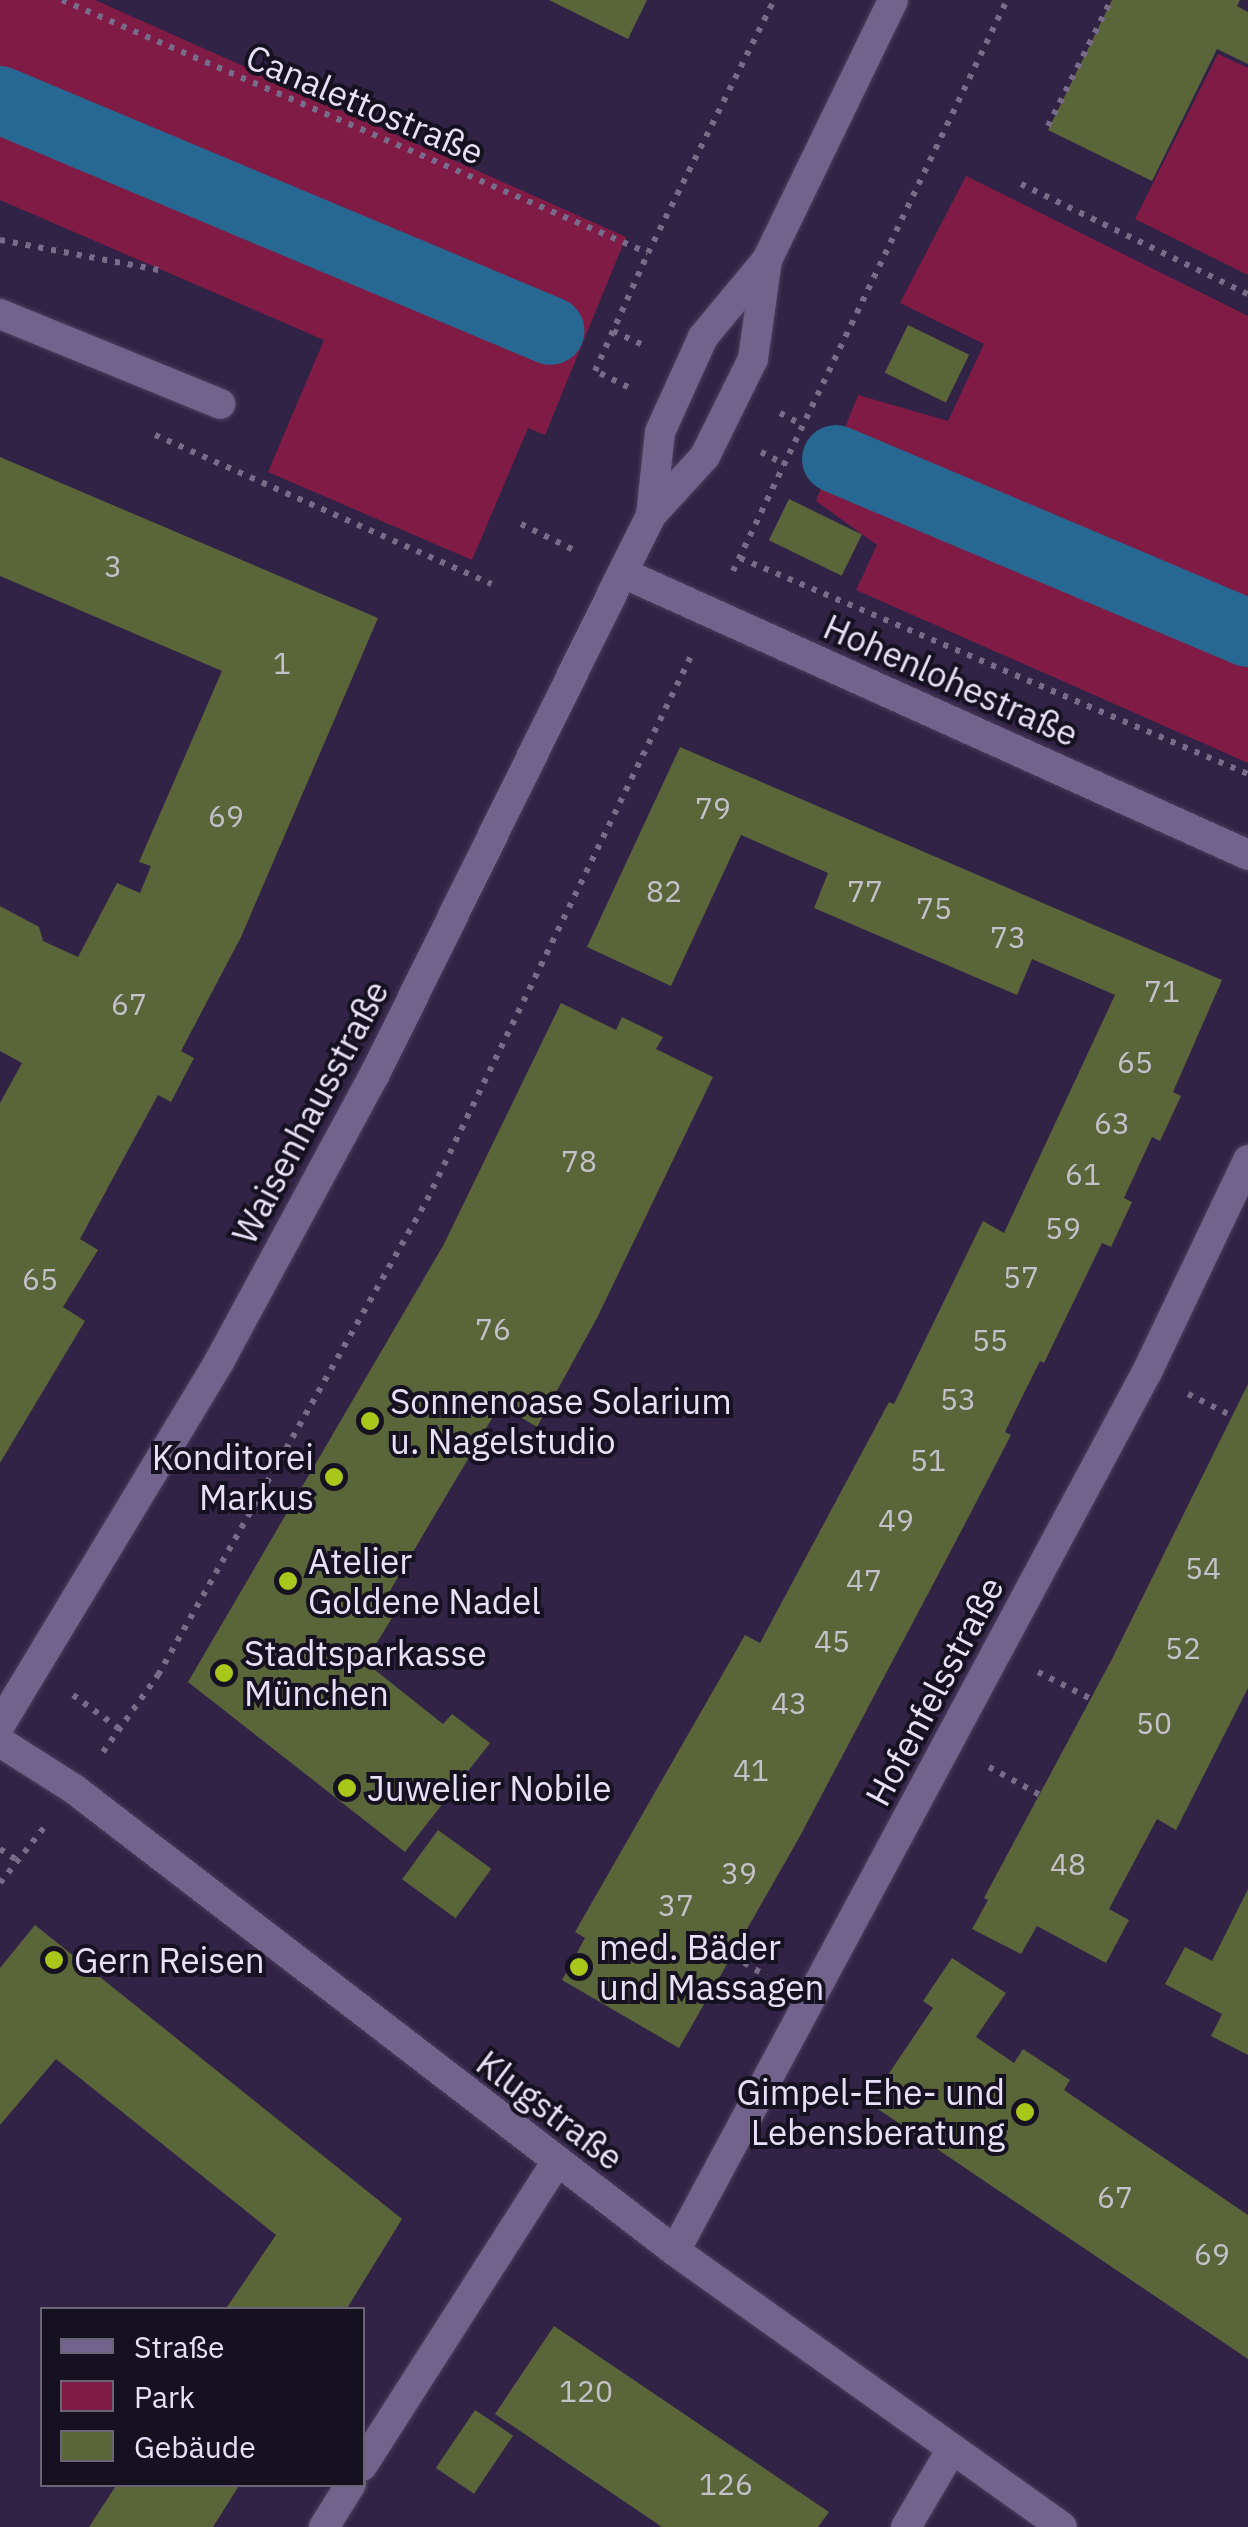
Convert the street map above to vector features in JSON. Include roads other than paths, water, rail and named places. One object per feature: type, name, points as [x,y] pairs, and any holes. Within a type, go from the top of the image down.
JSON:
[{"type":"street","points":[[651,515],[660,432],[703,337],[767,260],[892,0]]},
{"type":"street","points":[[651,515],[705,456],[752,359],[767,260]]},
{"type":"street","points":[[0,314],[220,404]]},
{"type":"street","name":"Waisenhausstraße","points":[[0,1726],[220,1362],[375,1074],[651,515]]},
{"type":"street","name":"Hohenlohestraße","points":[[623,574],[1248,856]]},
{"type":"street","name":"Hofenfelsstraße","points":[[675,2251],[1147,1372],[1248,1160]]},
{"type":"street","name":"Klugstraße","points":[[0,1742],[74,1789],[675,2251],[1062,2527]]},
{"type":"street","points":[[365,2461],[556,2163]]},
{"type":"street","points":[[906,2527],[952,2449]]},
{"type":"street","points":[[324,2527],[349,2487]]},
{"type":"waterway","points":[[0,100],[551,331]]},
{"type":"waterway","points":[[836,459],[1248,633]]},
{"type":"place","name":"Sonnenoase Solarium u. Nagelstudio","points":[[370,1421]]},
{"type":"place","name":"Konditorei Markus","points":[[334,1477]]},
{"type":"place","name":"Atelier Goldene Nadel","points":[[288,1581]]},
{"type":"place","name":"Stadtsparkasse München","points":[[224,1673]]},
{"type":"place","name":"Juwelier Nobile","points":[[347,1788]]},
{"type":"place","name":"Gern Reisen","points":[[54,1960]]},
{"type":"place","name":"med. Bäder und Massagen","points":[[579,1967]]},
{"type":"place","name":"Gimpel-Ehe- und Lebensberatung","points":[[1025,2112]]}]
